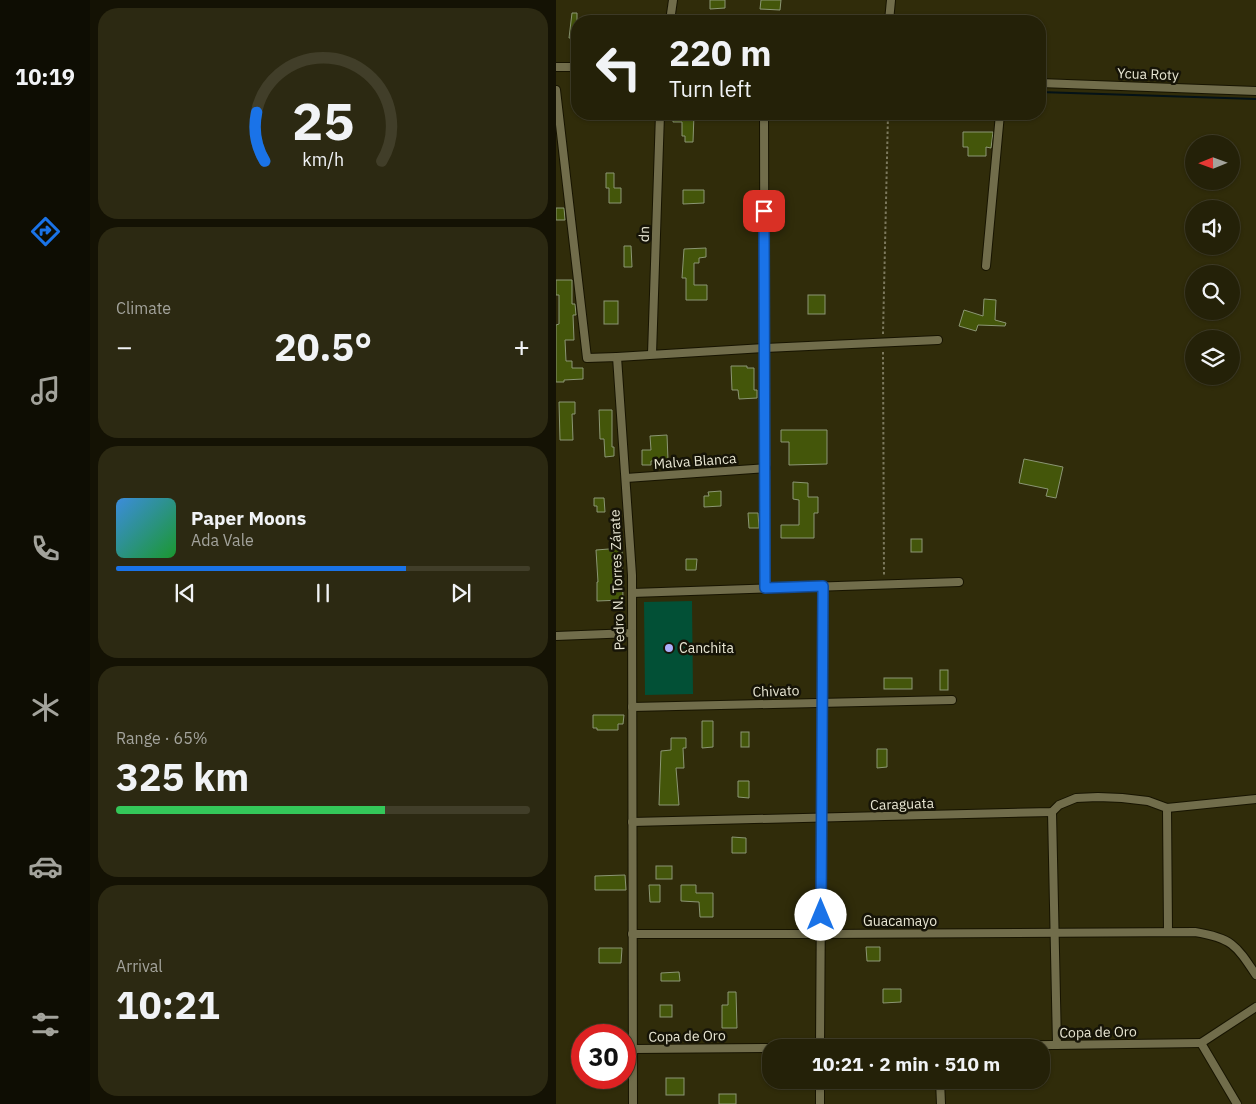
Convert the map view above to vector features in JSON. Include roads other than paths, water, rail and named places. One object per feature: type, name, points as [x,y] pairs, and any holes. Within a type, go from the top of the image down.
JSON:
[{"type":"street","points":[[671,15],[674,0]]},
{"type":"street","points":[[890,15],[891,0]]},
{"type":"street","points":[[556,66],[571,67]]},
{"type":"street","name":"Ycua Roty","points":[[1046,83],[1256,91]]},
{"type":"street","points":[[556,90],[587,358],[938,340]]},
{"type":"street","name":"dn","points":[[652,354],[660,120]]},
{"type":"street","points":[[764,120],[765,588]]},
{"type":"street","points":[[986,266],[999,120]]},
{"type":"street","name":"Pedro N. Torres Zárate","points":[[617,356],[632,593],[632,1024]]},
{"type":"street","name":"Malva Blanca","points":[[626,478],[766,468]]},
{"type":"street","points":[[632,593],[958,582]]},
{"type":"street","points":[[820,1039],[823,586]]},
{"type":"street","points":[[556,636],[632,633]]},
{"type":"street","name":"Chivato","points":[[632,707],[952,700]]},
{"type":"street","name":"Caraguata","points":[[632,822],[1052,812],[1059,805],[1076,798],[1098,797],[1148,801],[1167,808]]},
{"type":"street","points":[[1168,932],[1167,808],[1256,799]]},
{"type":"street","points":[[1052,812],[1057,1045]]},
{"type":"street","name":"Guacamayo","points":[[632,934],[1195,932],[1216,935],[1229,941],[1240,950],[1256,976]]},
{"type":"street","points":[[1236,1104],[1202,1043],[1256,1007]]},
{"type":"street","name":"Copa de Oro","points":[[1050,1045],[1202,1043]]},
{"type":"street","name":"Copa de Oro","points":[[636,1050],[762,1048]]},
{"type":"street","name":"Pedro N. Torres Zárate","points":[[633,1089],[633,1104]]},
{"type":"street","points":[[820,1089],[820,1104]]},
{"type":"street","points":[[940,1089],[941,1104]]},
{"type":"place","name":"Canchita","points":[[669,648]]}]
